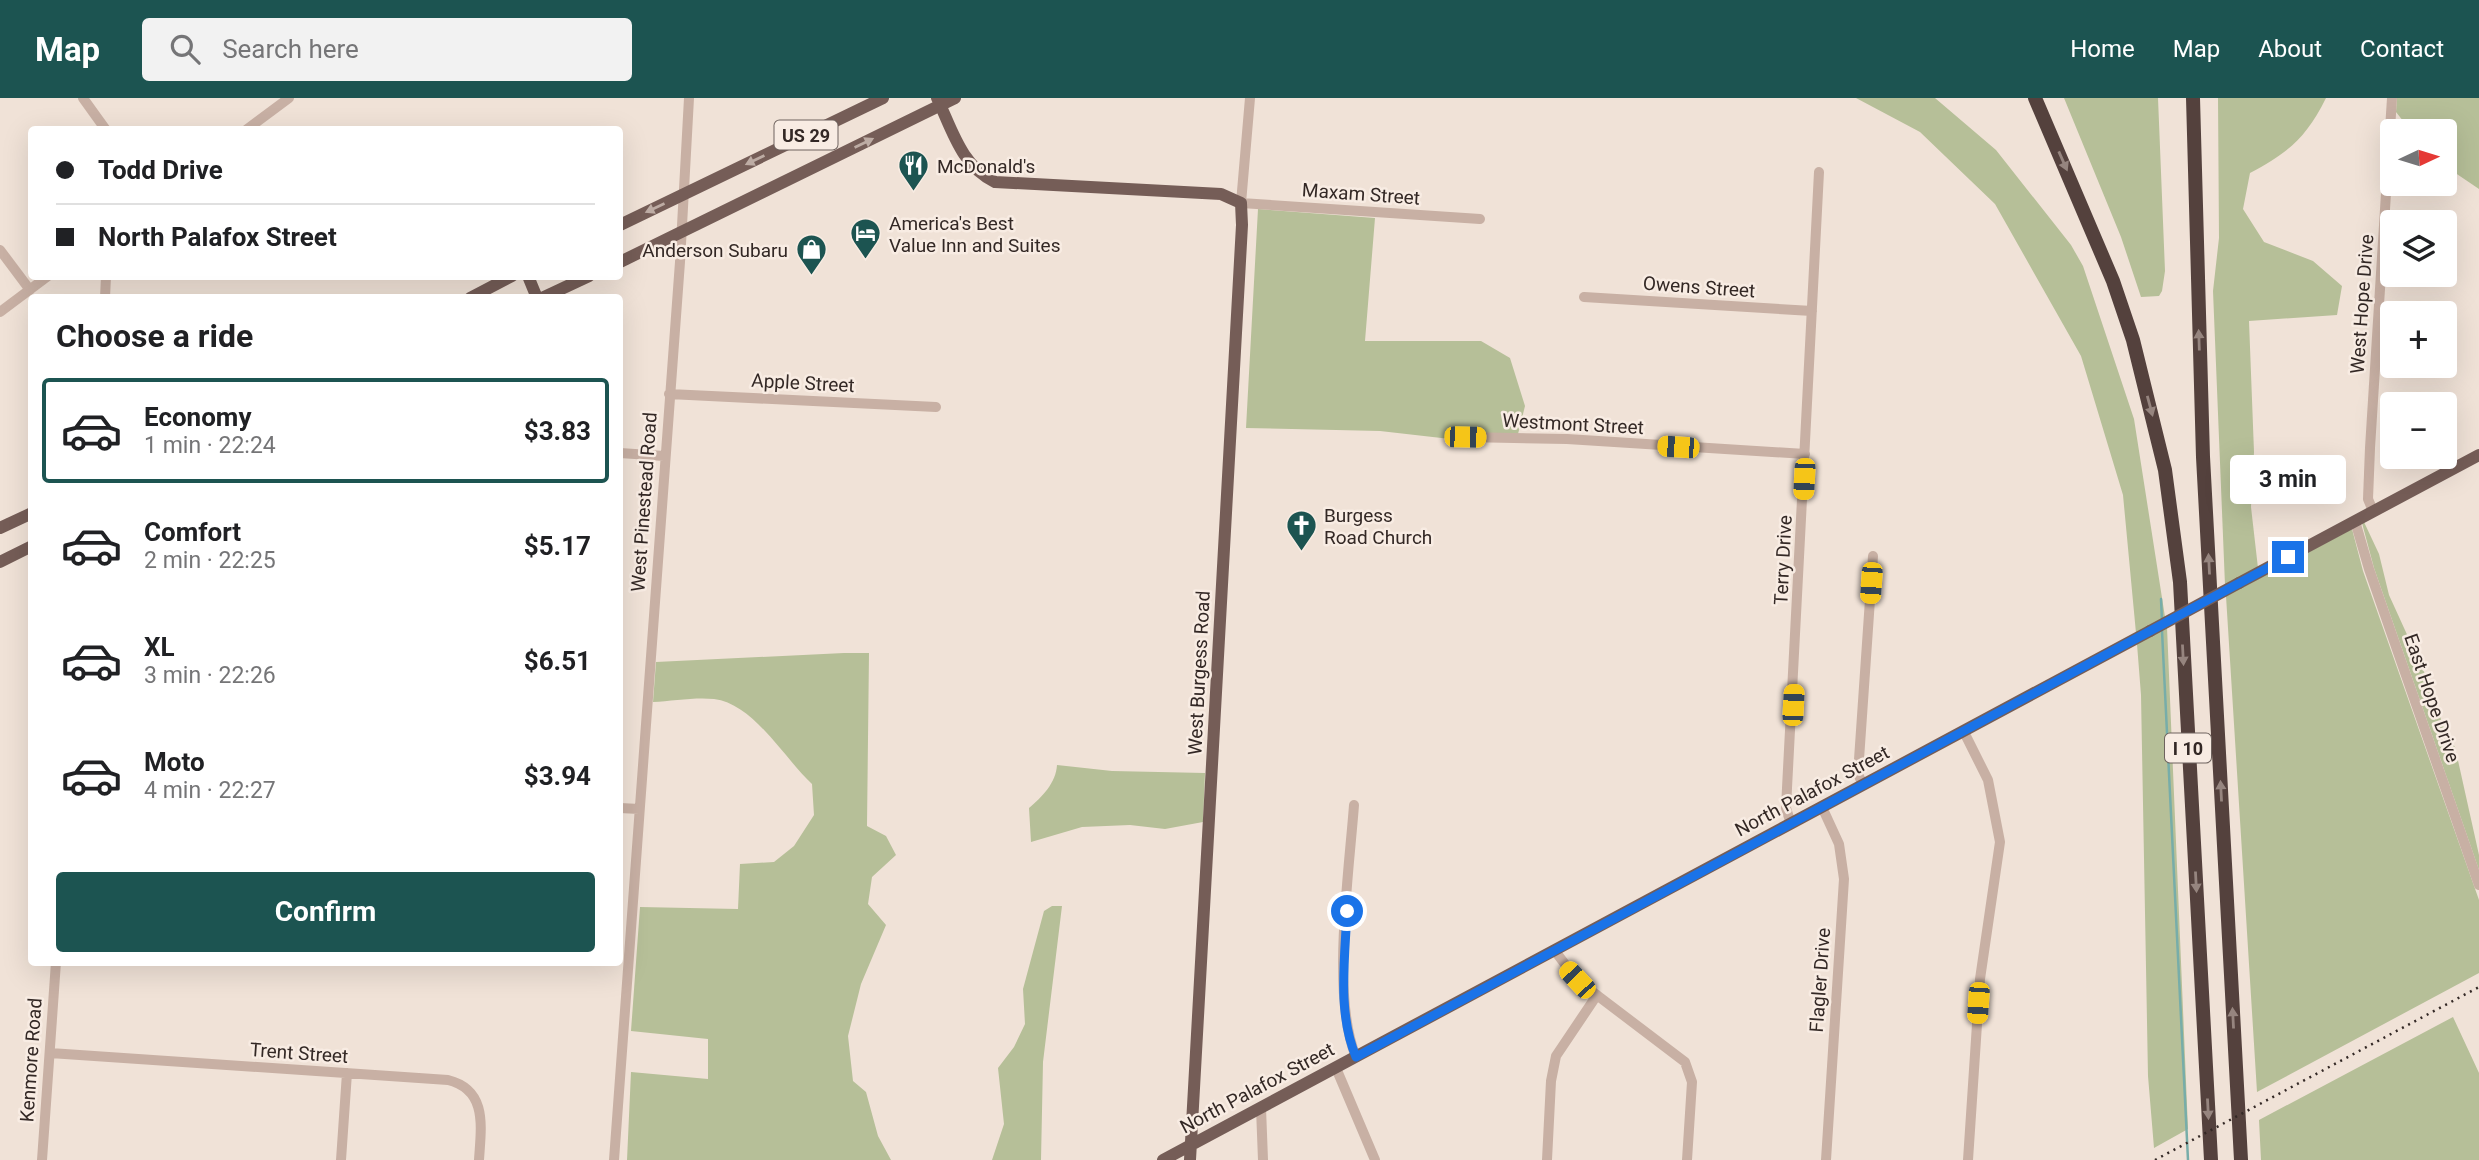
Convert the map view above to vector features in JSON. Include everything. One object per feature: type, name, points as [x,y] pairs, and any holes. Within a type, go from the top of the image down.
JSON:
[{"type":"highway","name":"I 10","points":[[2035,98],[2113,281],[2133,340],[2165,470],[2180,582],[2211,1160]]},
{"type":"highway","name":"I 10","points":[[2193,98],[2203,457],[2241,1160]]},
{"type":"main road","name":"US 29","points":[[623,224],[883,98]]},
{"type":"main road","name":"US 29","points":[[623,260],[938,102],[955,98]]},
{"type":"main road","points":[[938,102],[967,161],[976,171],[995,182],[1221,194],[1241,203]]},
{"type":"main road","name":"West Burgess Road","points":[[1191,1160],[1219,672],[1241,203]]},
{"type":"main road","points":[[478,294],[504,280]]},
{"type":"main road","points":[[551,294],[580,280]]},
{"type":"main road","name":"North Palafox Street","points":[[1163,1160],[2479,455]]},
{"type":"main road","points":[[0,528],[28,515]]},
{"type":"main road","points":[[0,562],[28,548]]},
{"type":"street","points":[[83,98],[103,126]]},
{"type":"street","name":"West Pinestead Road","points":[[614,1160],[624,956],[639,809],[682,231],[689,98]]},
{"type":"street","name":"West Burgess Road","points":[[1241,203],[1250,98]]},
{"type":"street","name":"West Hope Drive","points":[[2373,512],[2368,499],[2370,447],[2392,98]]},
{"type":"street","points":[[252,126],[284,100]]},
{"type":"street","name":"Terry Drive","points":[[1791,824],[1786,808],[1819,172]]},
{"type":"street","name":"Maxam Street","points":[[1241,203],[1479,219]]},
{"type":"street","points":[[0,250],[30,290]]},
{"type":"street","points":[[0,312],[43,280]]},
{"type":"street","name":"Owens Street","points":[[1584,297],[1812,312]]},
{"type":"street","name":"Apple Street","points":[[669,394],[936,407]]},
{"type":"street","name":"Westmont Street","points":[[1465,437],[1567,439],[1805,454]]},
{"type":"street","points":[[623,453],[664,456]]},
{"type":"street","name":"East Hope Drive","points":[[2356,521],[2368,569],[2479,885]]},
{"type":"street","points":[[1864,785],[1858,774],[1873,556]]},
{"type":"street","points":[[1964,732],[1988,780],[2000,842],[1980,979],[1968,1160]]},
{"type":"street","points":[[1354,805],[1344,972],[1348,1030],[1356,1057]]},
{"type":"street","name":"Flagler Drive","points":[[1822,807],[1839,844],[1844,879],[1826,1160]]},
{"type":"street","points":[[623,808],[639,809]]},
{"type":"street","points":[[1555,951],[1577,980],[1685,1062],[1692,1082],[1687,1160]]},
{"type":"street","name":"Kenmore Road","points":[[42,1160],[56,966]]},
{"type":"street","points":[[1547,1160],[1552,1069],[1562,1042],[1597,995]]},
{"type":"street","name":"Trent Street","points":[[50,1053],[448,1080],[465,1086],[477,1100],[481,1110],[479,1160]]},
{"type":"street","points":[[1336,1068],[1374,1160]]},
{"type":"street","points":[[341,1160],[346,1073]]},
{"type":"street","points":[[1261,1108],[1263,1160]]},
{"type":"green space","points":[[1856,98],[1935,98],[1996,150],[2071,245],[2083,266],[2134,419],[2165,617],[2136,633],[2123,495],[2081,356],[1995,204],[1920,132]]},
{"type":"green space","points":[[2064,98],[2158,98],[2165,271],[2159,296],[2141,297],[2121,237]]},
{"type":"green space","points":[[2218,98],[2326,98],[2311,124],[2295,143],[2250,173],[2243,209],[2264,242],[2313,261],[2342,286],[2337,315],[2249,321],[2254,452],[2251,507],[2258,568],[2225,585],[2213,291],[2219,238]]},
{"type":"green space","points":[[2397,98],[2479,98],[2479,189],[2457,174],[2457,119],[2402,119],[2396,112]]},
{"type":"green space","points":[[1258,209],[1375,218],[1365,341],[1481,341],[1510,358],[1525,406],[1518,434],[1460,433],[1459,440],[1380,431],[1246,428]]},
{"type":"green space","points":[[2364,522],[2379,554],[2389,595],[2430,685],[2446,735],[2455,747],[2479,855],[2479,870],[2374,568],[2362,523]]},
{"type":"green space","points":[[2352,529],[2363,571],[2479,900],[2479,973],[2257,1092],[2226,596]]},
{"type":"green space","points":[[2167,627],[2188,1129],[2154,1148],[2148,1076],[2141,695],[2137,644]]},
{"type":"green space","points":[[869,653],[867,826],[886,836],[896,855],[872,877],[868,904],[886,925],[861,984],[848,1036],[853,1081],[866,1092],[878,1136],[891,1160],[627,1160],[631,1072],[708,1079],[708,1039],[631,1031],[640,907],[738,909],[740,864],[774,862],[794,846],[814,815],[812,784],[767,733],[742,711],[729,703],[714,699],[653,702],[656,662]]},
{"type":"green space","points":[[1057,765],[1112,771],[1205,773],[1203,822],[1165,829],[1130,825],[1082,827],[1031,842],[1029,808],[1051,784]]},
{"type":"green space","points":[[1052,906],[1062,906],[1043,1062],[1041,1160],[992,1160],[1004,1124],[998,1068],[1014,1047],[1025,1024],[1023,989],[1044,911]]},
{"type":"green space","points":[[2453,1017],[2479,1073],[2479,1160],[2261,1160],[2259,1120]]},
{"type":"waterway","points":[[2161,599],[2162,621]]},
{"type":"waterway","points":[[2162,631],[2188,1160]]},
{"type":"railway","points":[[2155,1160],[2479,987]]},
{"type":"place","name":"McDonald's","points":[[914,193]]},
{"type":"place","name":"America's Best Value Inn and Suites","points":[[866,261]]},
{"type":"place","name":"Anderson Subaru","points":[[811,277]]},
{"type":"place","name":"Burgess Road Church","points":[[1301,553]]},
{"type":"route","points":[[1347,911],[1345,1002],[1350,1043],[1356,1057],[2288,557]]}]
